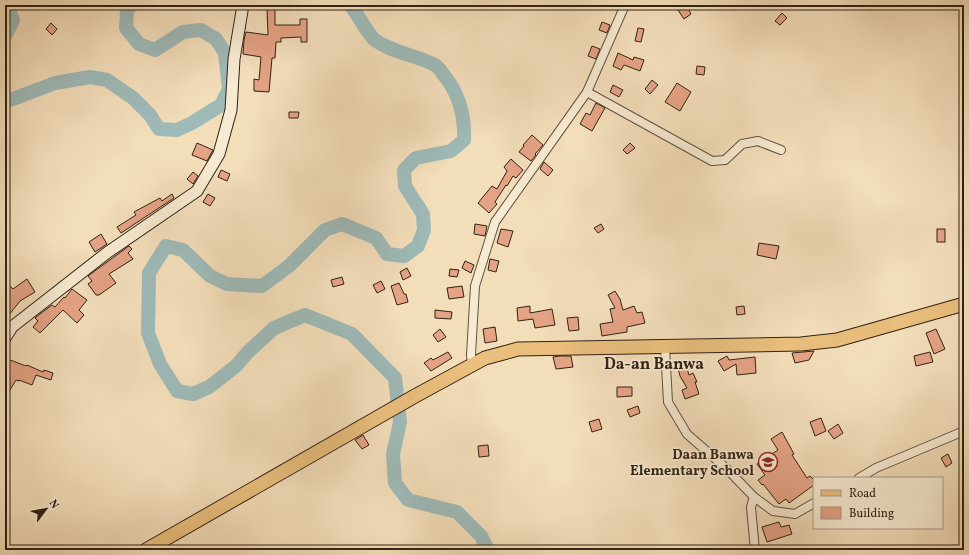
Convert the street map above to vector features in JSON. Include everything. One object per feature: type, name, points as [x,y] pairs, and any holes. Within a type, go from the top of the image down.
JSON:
[{"type":"main road","points":[[154,548],[415,396],[485,358],[518,349],[801,344],[837,340],[964,304]]},
{"type":"street","points":[[5,338],[12,327],[108,252],[197,192],[219,154],[231,110],[234,59],[244,5]]},
{"type":"street","points":[[472,365],[471,356],[475,286],[495,222],[587,92],[625,5]]},
{"type":"street","points":[[587,92],[712,161],[725,160],[742,144],[758,141],[781,150]]},
{"type":"street","points":[[665,347],[668,402],[687,434],[726,468],[754,497],[773,511],[795,514],[813,504]]},
{"type":"street","points":[[861,477],[876,468],[964,431]]},
{"type":"street","points":[[754,497],[751,507],[755,550]]},
{"type":"building","points":[[686,5],[691,14],[684,19],[678,10]]},
{"type":"building","points":[[267,9],[275,9],[275,25],[300,25],[300,19],[307,19],[307,42],[301,42],[301,37],[281,38],[281,42],[276,42],[275,58],[272,58],[269,92],[254,91],[254,79],[259,80],[261,57],[243,54],[244,40],[246,32],[268,35]]},
{"type":"building","points":[[782,13],[787,18],[780,25],[775,21]]},
{"type":"building","points":[[602,22],[610,25],[607,33],[599,30]]},
{"type":"building","points":[[51,23],[57,29],[52,35],[46,29]]},
{"type":"building","points":[[638,28],[644,29],[641,42],[635,41]]},
{"type":"building","points":[[592,46],[600,49],[596,59],[588,56]]},
{"type":"building","points":[[618,53],[633,60],[634,57],[644,60],[640,71],[624,65],[621,70],[613,66]]},
{"type":"building","points":[[697,66],[705,67],[704,75],[696,74]]},
{"type":"building","points":[[652,80],[658,85],[650,94],[645,89]]},
{"type":"building","points":[[677,83],[691,92],[680,111],[665,102]]},
{"type":"building","points":[[613,85],[623,90],[619,97],[610,92]]},
{"type":"building","points":[[596,103],[605,108],[592,131],[580,124],[586,113],[590,115]]},
{"type":"building","points":[[289,112],[299,112],[298,118],[289,118]]},
{"type":"building","points":[[532,135],[543,145],[531,161],[519,152]]},
{"type":"building","points":[[197,143],[213,150],[207,161],[192,155]]},
{"type":"building","points":[[630,143],[635,148],[627,154],[623,150]]},
{"type":"building","points":[[511,159],[523,170],[516,178],[513,176],[495,202],[497,204],[489,213],[478,203],[492,186],[497,189],[507,171],[504,167]]},
{"type":"building","points":[[544,162],[553,170],[548,176],[540,169]]},
{"type":"building","points":[[221,170],[230,174],[227,181],[218,177]]},
{"type":"building","points":[[193,172],[198,176],[193,184],[187,179]]},
{"type":"building","points":[[172,194],[174,198],[121,233],[117,227],[136,215],[134,212],[160,198],[162,201]]},
{"type":"building","points":[[208,194],[215,198],[210,206],[203,202]]},
{"type":"building","points":[[475,224],[487,226],[485,236],[474,234]]},
{"type":"building","points":[[601,224],[604,229],[598,233],[594,228]]},
{"type":"building","points":[[501,229],[513,231],[508,247],[497,243]]},
{"type":"building","points":[[937,229],[945,229],[945,242],[937,242]]},
{"type":"building","points":[[101,234],[107,244],[95,252],[89,242]]},
{"type":"building","points":[[759,243],[779,246],[776,259],[757,255]]},
{"type":"building","points":[[129,246],[132,249],[128,253],[133,259],[109,274],[116,283],[99,295],[96,295],[88,284],[92,281],[88,276]]},
{"type":"building","points":[[490,259],[499,261],[496,272],[488,270]]},
{"type":"building","points":[[465,261],[474,265],[471,273],[462,268]]},
{"type":"building","points":[[407,268],[411,276],[403,280],[400,272]]},
{"type":"building","points":[[450,269],[459,270],[457,277],[449,276]]},
{"type":"building","points":[[342,277],[344,284],[333,287],[331,280]]},
{"type":"building","points":[[27,279],[35,292],[20,301],[5,320],[5,281],[13,289]]},
{"type":"building","points":[[381,281],[385,289],[377,293],[373,285]]},
{"type":"building","points":[[399,283],[404,294],[406,294],[408,302],[397,305],[391,286]]},
{"type":"building","points":[[462,286],[464,297],[449,299],[447,288]]},
{"type":"building","points":[[72,289],[87,300],[79,310],[84,315],[77,323],[63,310],[40,333],[33,327],[38,321],[35,318],[36,317],[52,305],[55,307]]},
{"type":"building","points":[[615,291],[620,299],[623,310],[634,306],[637,313],[642,312],[645,323],[627,327],[627,332],[602,336],[600,324],[613,322],[610,309],[615,308],[608,295]]},
{"type":"building","points":[[530,306],[530,313],[552,309],[555,325],[535,328],[533,319],[518,321],[517,308]]},
{"type":"building","points":[[744,306],[745,314],[737,315],[736,307]]},
{"type":"building","points":[[435,310],[452,312],[451,319],[435,318]]},
{"type":"building","points":[[578,317],[579,330],[569,331],[567,318]]},
{"type":"building","points":[[495,327],[497,341],[485,343],[483,329]]},
{"type":"building","points":[[440,329],[446,337],[438,342],[433,335]]},
{"type":"building","points":[[936,329],[945,349],[934,354],[926,333]]},
{"type":"building","points":[[814,351],[809,360],[795,363],[792,353]]},
{"type":"building","points":[[448,352],[452,358],[431,371],[424,363],[431,358],[433,360]]},
{"type":"building","points":[[930,352],[933,362],[916,366],[914,356]]},
{"type":"building","points":[[571,356],[573,367],[556,369],[553,357]]},
{"type":"building","points":[[727,356],[729,360],[755,357],[756,373],[737,375],[736,364],[724,371],[718,361]]},
{"type":"building","points":[[5,358],[43,372],[44,370],[53,373],[51,380],[36,375],[32,385],[16,380],[5,398]]},
{"type":"building","points":[[685,362],[689,375],[693,373],[697,382],[695,382],[699,394],[685,399],[682,390],[687,388],[680,376],[677,364]]},
{"type":"building","points":[[617,387],[632,387],[632,396],[617,397]]},
{"type":"building","points":[[638,406],[640,413],[630,417],[627,410]]},
{"type":"building","points":[[821,418],[826,431],[815,436],[810,422]]},
{"type":"building","points":[[599,419],[602,429],[592,432],[589,422]]},
{"type":"building","points":[[838,424],[843,433],[834,439],[828,431]]},
{"type":"building","points":[[782,432],[794,454],[792,455],[807,478],[810,476],[813,479],[813,486],[789,503],[786,499],[779,504],[758,480],[765,475],[757,464],[778,450],[771,439]]},
{"type":"building","points":[[363,435],[369,445],[362,449],[355,440]]},
{"type":"building","points":[[488,445],[489,456],[479,457],[478,446]]},
{"type":"building","points":[[948,454],[952,463],[946,467],[941,458]]},
{"type":"building","points":[[779,522],[781,527],[789,525],[792,534],[767,542],[762,527]]},
{"type":"waterway","points":[[5,36],[13,20],[7,5]]},
{"type":"waterway","points":[[5,102],[55,83],[90,77],[107,80],[133,98],[150,115],[159,129],[177,130],[192,123],[221,105],[229,89],[225,53],[216,39],[201,30],[183,32],[155,50],[139,44],[126,28],[127,9],[132,5]]},
{"type":"waterway","points":[[350,5],[369,34],[375,40],[389,48],[435,65],[449,81],[460,105],[464,140],[451,151],[416,158],[404,170],[405,186],[423,214],[424,230],[418,246],[404,256],[387,254],[376,238],[342,224],[325,230],[289,266],[262,286],[227,284],[210,276],[183,250],[166,246],[149,273],[148,333],[160,364],[177,391],[193,394],[209,387],[236,366],[248,352],[274,328],[305,315],[352,334],[395,378],[400,422],[393,454],[395,483],[408,500],[457,512],[481,536],[488,550]]},
{"type":"place","name":"Daan Banwa Elementary School","points":[[768,462]]},
{"type":"district","name":"Da-an Banwa","points":[[654,363]]}]
